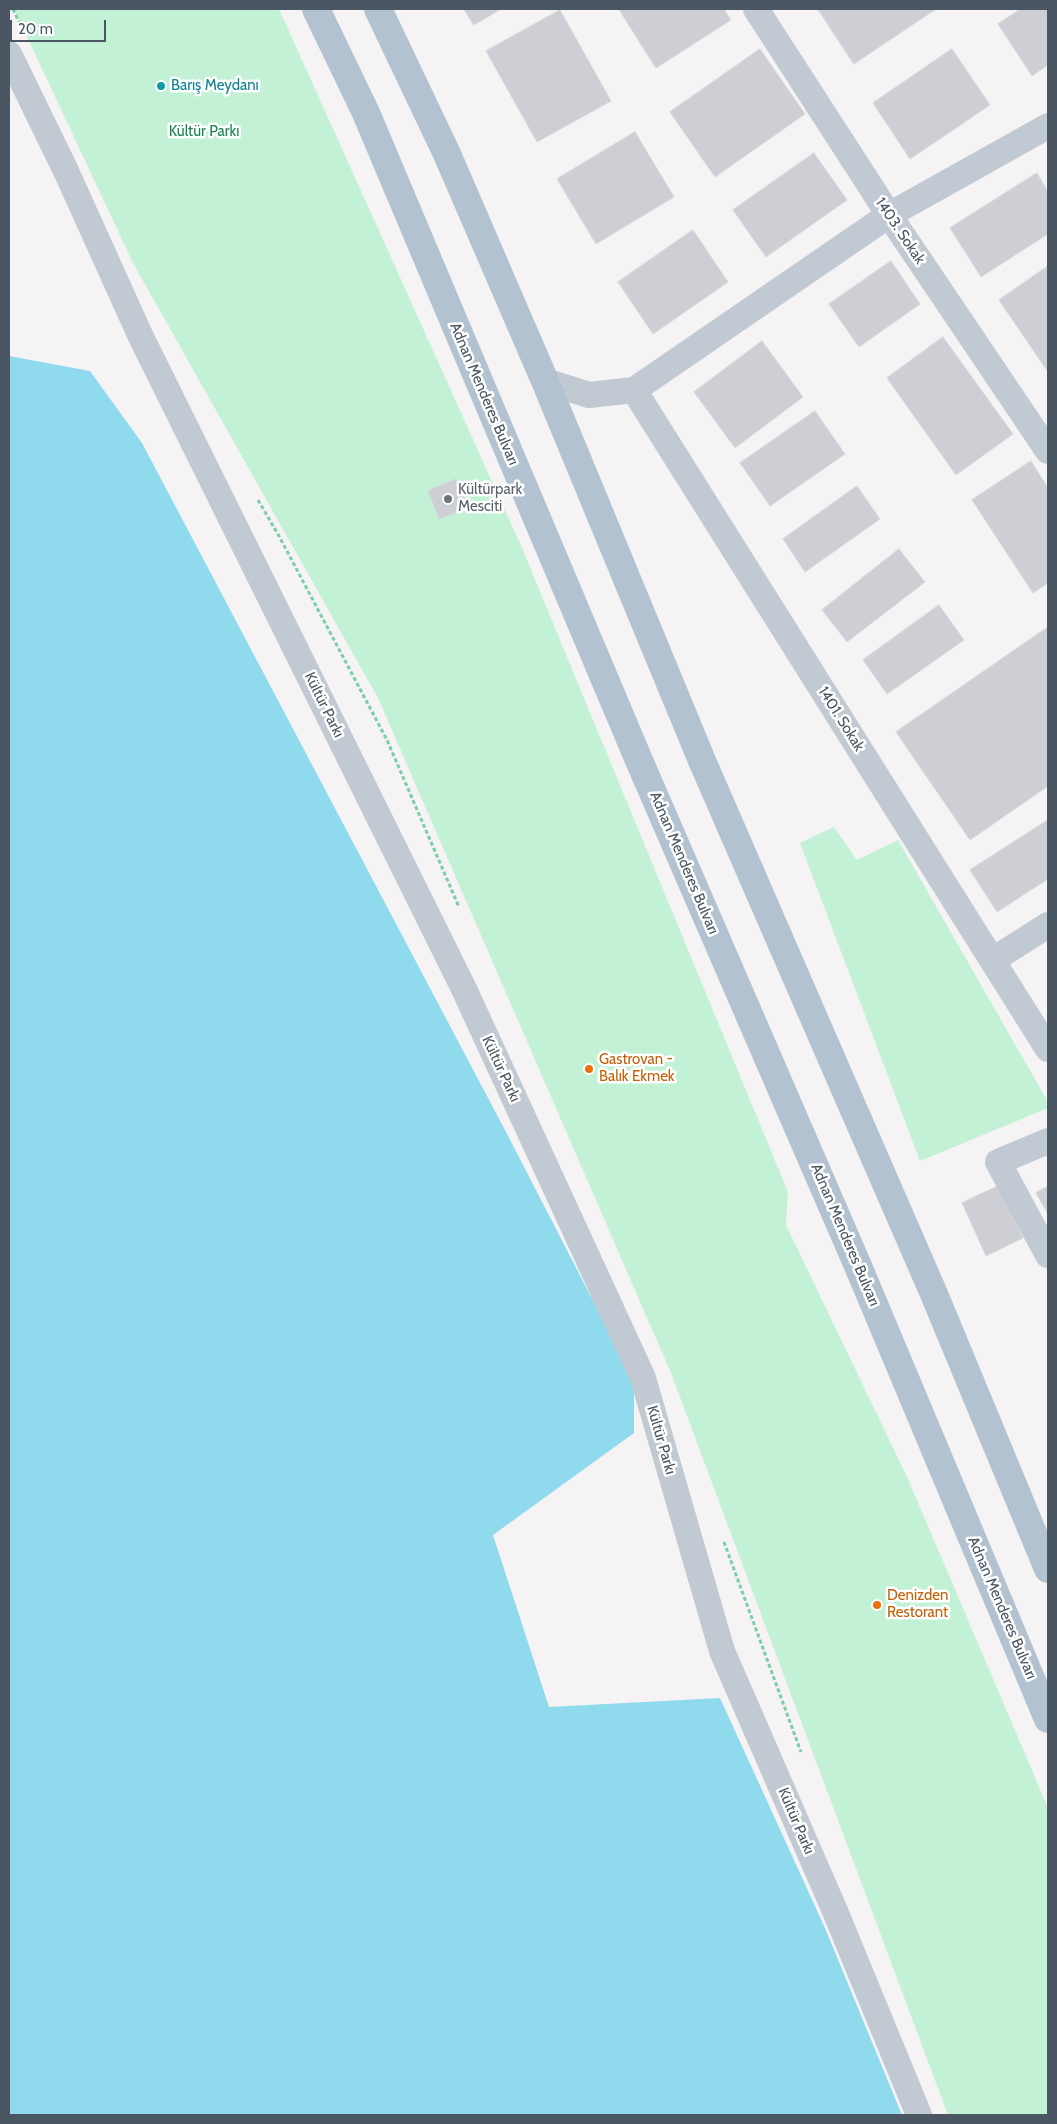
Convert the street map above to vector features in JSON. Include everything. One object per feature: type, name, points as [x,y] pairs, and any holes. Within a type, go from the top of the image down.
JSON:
[{"type":"main road","name":"Adnan Menderes Bulvarı","points":[[316,9],[366,113],[638,758],[858,1266],[1048,1719]]},
{"type":"main road","points":[[378,9],[447,154],[703,763],[934,1294],[1048,1569]]},
{"type":"street","name":"1403. Sokak","points":[[756,9],[889,215],[1048,451]]},
{"type":"street","name":"Kültür Parkı","points":[[9,54],[66,171],[141,337],[464,989],[643,1378],[722,1651],[835,1911],[919,2115]]},
{"type":"street","points":[[544,381],[589,395],[634,390],[889,215],[1048,126]]},
{"type":"street","name":"1401. Sokak","points":[[634,390],[1048,1049]]},
{"type":"street","points":[[993,960],[1048,925]]},
{"type":"street","points":[[1048,1141],[998,1162],[1048,1255]]},
{"type":"green space","name":"Kültür Parkı","points":[[14,9],[279,9],[522,548],[788,1192],[786,1225],[908,1479],[1048,1808],[1048,2115],[948,2115],[671,1373],[378,698],[133,263]]},
{"type":"green space","points":[[834,827],[857,860],[898,840],[1048,1102],[1048,1108],[920,1161],[800,843]]},
{"type":"water","points":[[9,356],[90,371],[142,443],[506,1132],[634,1380],[634,1433],[493,1535],[549,1707],[720,1698],[825,1928],[902,2115],[9,2115]]},
{"type":"building","points":[[464,9],[501,9],[474,25]]},
{"type":"building","points":[[619,9],[724,9],[731,20],[656,68]]},
{"type":"building","points":[[818,9],[936,9],[854,64]]},
{"type":"building","points":[[1021,9],[1048,9],[1048,65],[1032,76],[998,24]]},
{"type":"building","points":[[560,10],[611,101],[537,142],[486,51]]},
{"type":"building","points":[[760,49],[805,114],[715,177],[670,112]]},
{"type":"building","points":[[952,49],[990,105],[910,159],[873,103]]},
{"type":"building","points":[[635,132],[674,197],[596,244],[557,179]]},
{"type":"building","points":[[814,153],[847,200],[766,257],[733,210]]},
{"type":"building","points":[[1037,173],[1048,192],[1048,234],[981,277],[950,228]]},
{"type":"building","points":[[693,230],[728,282],[653,334],[618,282]]},
{"type":"building","points":[[891,261],[920,304],[859,347],[829,304]]},
{"type":"building","points":[[1048,266],[1048,372],[999,300]]},
{"type":"building","points":[[943,337],[1013,434],[956,475],[887,378]]},
{"type":"building","points":[[762,341],[803,397],[735,448],[694,392]]},
{"type":"building","points":[[815,411],[845,454],[770,506],[740,463]]},
{"type":"building","points":[[1031,461],[1048,488],[1048,583],[1033,593],[972,500]]},
{"type":"building","name":"Kültürpark Mesciti","points":[[456,479],[468,508],[439,519],[428,491]]},
{"type":"building","points":[[857,486],[880,519],[805,572],[783,539]]},
{"type":"building","points":[[899,549],[925,582],[847,642],[822,610]]},
{"type":"building","points":[[939,605],[964,640],[887,694],[863,660]]},
{"type":"building","points":[[1048,627],[1048,786],[970,840],[896,732]]},
{"type":"building","points":[[1048,820],[1048,879],[997,912],[970,870]]},
{"type":"building","points":[[998,1186],[1023,1238],[986,1256],[962,1203]]},
{"type":"building","points":[[1048,1186],[1048,1214],[1036,1193]]},
{"type":"place","name":"Barış Meydanı","points":[[161,86]]},
{"type":"place","name":"Kültürpark Mesciti","points":[[448,499]]},
{"type":"place","name":"Gastrovan - Balık Ekmek","points":[[589,1069]]},
{"type":"place","name":"Denizden Restorant","points":[[877,1605]]}]
